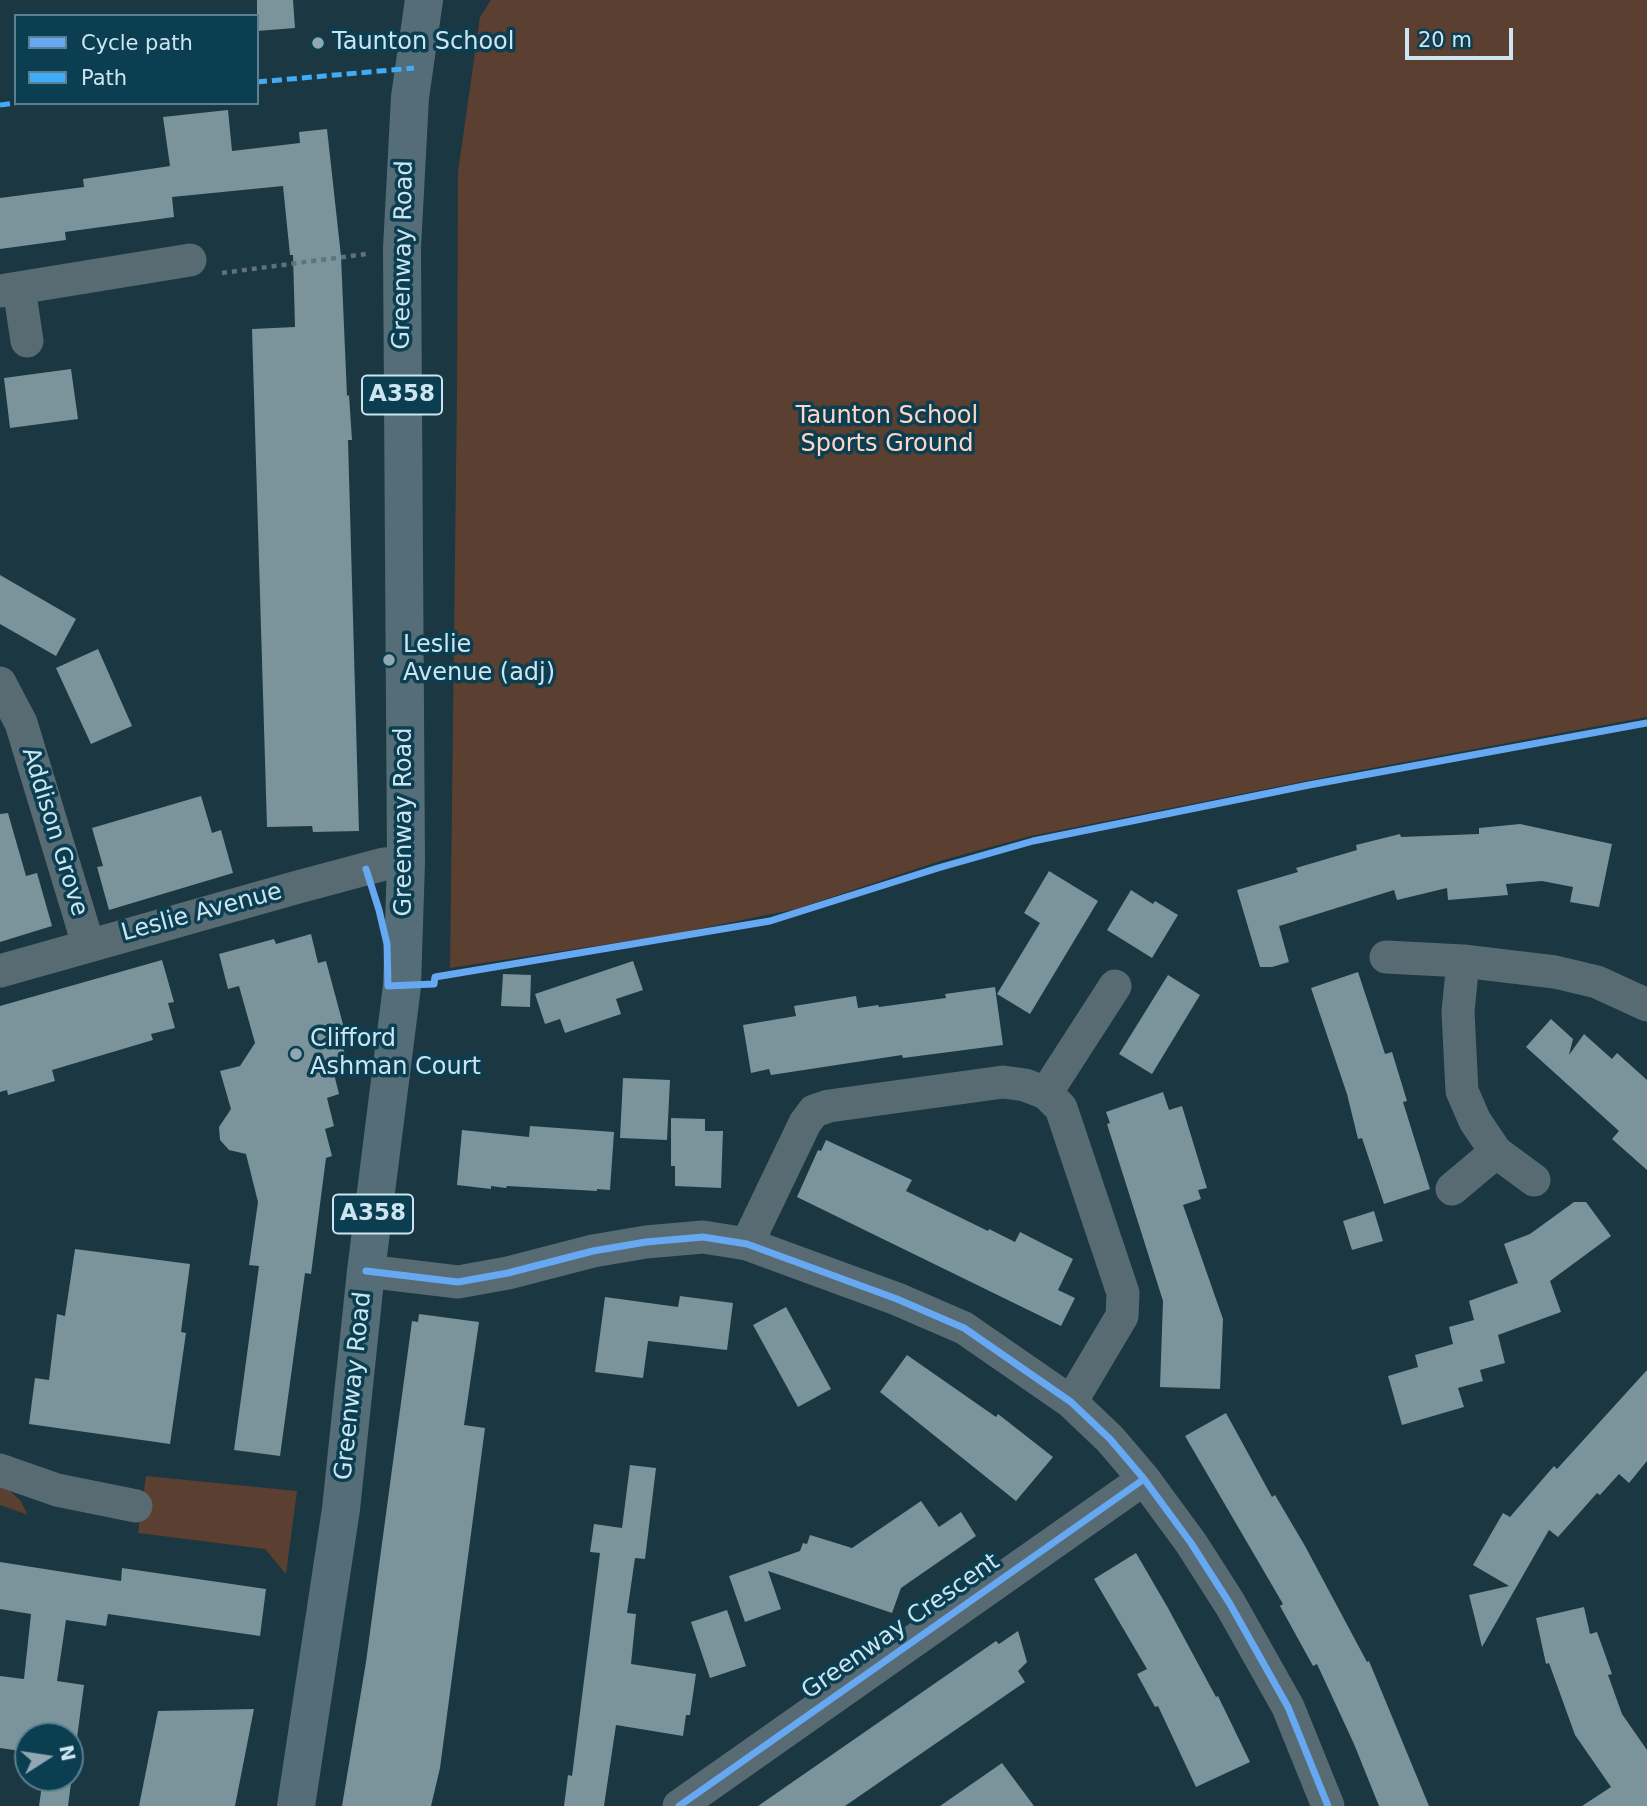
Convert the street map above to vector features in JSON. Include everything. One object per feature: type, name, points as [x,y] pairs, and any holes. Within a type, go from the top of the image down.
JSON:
[{"type":"main road","name":"Greenway Road","points":[[296,1806],[341,1509],[366,1271],[402,986],[406,863],[402,248],[410,97],[424,0]]},
{"type":"street","points":[[27,341],[9,289],[190,260]]},
{"type":"street","name":"Addison Grove","points":[[0,683],[21,723],[88,944]]},
{"type":"street","name":"Leslie Avenue","points":[[0,971],[88,944],[384,864],[406,863]]},
{"type":"street","points":[[1387,957],[1463,961],[1555,972],[1597,982],[1647,1005]]},
{"type":"street","points":[[1463,961],[1458,1013],[1462,1091],[1475,1121],[1496,1152],[1534,1180]]},
{"type":"street","points":[[1045,1093],[1115,986]]},
{"type":"street","points":[[747,1244],[814,1111],[830,1106],[1003,1082],[1025,1085],[1045,1093],[1061,1108],[1123,1293],[1122,1316],[1071,1402]]},
{"type":"street","points":[[1452,1189],[1496,1152]]},
{"type":"street","points":[[366,1271],[458,1282],[508,1273],[564,1257],[646,1242],[703,1237],[747,1244],[897,1299],[964,1328],[1071,1402],[1110,1439],[1144,1479],[1191,1543],[1237,1616],[1288,1707],[1328,1806]]},
{"type":"street","points":[[0,1470],[57,1490],[136,1506]]},
{"type":"street","name":"Greenway Crescent","points":[[679,1806],[1144,1479]]},
{"type":"path","points":[[190,260],[203,276],[402,248]]},
{"type":"green space","name":"Taunton School Sports Ground","points":[[491,0],[1647,0],[1647,717],[1351,772],[1031,836],[943,860],[796,909],[674,934],[450,968],[458,172],[480,17]]},
{"type":"green space","points":[[146,1476],[297,1491],[286,1574],[265,1549],[138,1533]]},
{"type":"green space","points":[[0,1482],[20,1500],[28,1515],[0,1505]]},
{"type":"building","points":[[257,0],[293,0],[295,28],[259,31]]},
{"type":"building","points":[[228,110],[232,151],[300,143],[299,132],[327,129],[341,256],[347,396],[349,395],[352,440],[348,440],[359,831],[313,832],[312,826],[267,827],[252,329],[295,327],[293,255],[290,255],[283,186],[172,197],[174,217],[65,232],[66,240],[0,249],[0,198],[84,187],[83,179],[170,166],[163,117]]},
{"type":"building","points":[[71,369],[78,419],[10,428],[4,378]]},
{"type":"building","points":[[0,575],[76,619],[56,656],[0,624]]},
{"type":"building","points":[[98,649],[132,726],[91,744],[56,668]]},
{"type":"building","points":[[201,796],[212,833],[221,830],[233,873],[109,910],[97,867],[103,866],[92,828]]},
{"type":"building","points":[[8,813],[26,876],[37,873],[52,926],[0,942],[0,814]]},
{"type":"building","points":[[1520,824],[1612,844],[1599,907],[1570,902],[1573,887],[1542,881],[1506,884],[1508,895],[1448,900],[1447,888],[1397,900],[1394,890],[1279,926],[1289,962],[1260,967],[1237,890],[1298,872],[1296,868],[1357,850],[1356,845],[1400,834],[1401,837],[1479,834],[1479,828]]},
{"type":"building","points":[[1049,871],[1098,901],[1030,1014],[997,994],[1040,923],[1024,913]]},
{"type":"building","points":[[1131,890],[1178,915],[1152,958],[1107,930]]},
{"type":"building","points":[[311,934],[318,963],[326,961],[344,1028],[339,1030],[346,1058],[331,1062],[339,1094],[327,1098],[334,1126],[325,1129],[332,1156],[326,1158],[311,1274],[305,1273],[280,1456],[234,1450],[259,1266],[249,1265],[258,1202],[246,1154],[229,1150],[220,1140],[219,1127],[231,1109],[220,1071],[240,1066],[255,1043],[239,986],[228,989],[219,954],[274,939],[276,944]]},
{"type":"building","points":[[162,960],[174,1002],[168,1003],[175,1028],[151,1034],[153,1040],[52,1070],[55,1081],[8,1095],[7,1090],[0,1092],[0,1006]]},
{"type":"building","points":[[633,961],[643,990],[616,999],[621,1014],[565,1033],[560,1019],[545,1024],[535,994]]},
{"type":"building","points":[[1358,972],[1385,1054],[1392,1052],[1407,1101],[1403,1102],[1430,1189],[1384,1204],[1362,1138],[1358,1139],[1347,1094],[1311,988]]},
{"type":"building","points":[[503,974],[531,975],[530,1007],[501,1006]]},
{"type":"building","points":[[1168,975],[1200,995],[1152,1074],[1119,1054]]},
{"type":"building","points":[[995,987],[1003,1045],[903,1058],[902,1055],[771,1075],[769,1069],[751,1073],[743,1025],[796,1016],[794,1006],[856,996],[858,1008],[879,1007],[946,998],[945,994]]},
{"type":"building","points":[[1551,1019],[1573,1039],[1569,1055],[1584,1034],[1612,1059],[1617,1053],[1647,1080],[1647,1170],[1612,1139],[1619,1131],[1526,1047]]},
{"type":"building","points":[[623,1078],[670,1080],[667,1140],[620,1138]]},
{"type":"building","points":[[1163,1092],[1169,1110],[1182,1106],[1207,1188],[1198,1190],[1201,1199],[1183,1205],[1223,1319],[1220,1389],[1160,1387],[1163,1301],[1107,1124],[1110,1123],[1106,1112]]},
{"type":"building","points":[[671,1118],[705,1119],[705,1131],[723,1131],[721,1188],[675,1186],[675,1166],[671,1166]]},
{"type":"building","points":[[530,1126],[614,1132],[610,1190],[507,1186],[491,1186],[491,1189],[457,1185],[462,1130],[529,1137]]},
{"type":"building","points":[[826,1140],[912,1180],[906,1191],[988,1231],[989,1229],[1015,1242],[1020,1232],[1073,1259],[1058,1290],[1075,1298],[1061,1326],[797,1197],[818,1150],[821,1151]]},
{"type":"building","points":[[1574,1202],[1586,1202],[1611,1236],[1550,1281],[1561,1312],[1498,1335],[1505,1363],[1480,1370],[1483,1381],[1458,1388],[1464,1407],[1402,1425],[1388,1376],[1418,1367],[1415,1355],[1453,1344],[1449,1327],[1474,1320],[1469,1301],[1518,1283],[1504,1244],[1530,1234]]},
{"type":"building","points":[[1374,1211],[1383,1241],[1352,1250],[1343,1221]]},
{"type":"building","points":[[75,1249],[190,1264],[181,1332],[186,1333],[170,1444],[29,1424],[35,1378],[49,1380],[57,1314],[65,1316]]},
{"type":"building","points":[[680,1296],[733,1303],[727,1350],[648,1341],[643,1378],[595,1372],[605,1297],[678,1307]]},
{"type":"building","points":[[786,1307],[831,1389],[798,1407],[753,1325]]},
{"type":"building","points":[[419,1314],[479,1322],[464,1425],[485,1428],[440,1768],[431,1806],[342,1806],[366,1662],[412,1321],[418,1322]]},
{"type":"building","points":[[907,1355],[996,1417],[998,1414],[1053,1457],[1016,1501],[880,1392]]},
{"type":"building","points":[[1647,1370],[1647,1461],[1629,1483],[1619,1474],[1600,1495],[1597,1493],[1558,1537],[1549,1530],[1482,1647],[1469,1595],[1509,1586],[1473,1565],[1503,1513],[1510,1517],[1554,1466],[1557,1469]]},
{"type":"building","points":[[1226,1413],[1272,1497],[1275,1495],[1305,1546],[1367,1662],[1369,1661],[1429,1806],[1379,1806],[1317,1664],[1313,1666],[1280,1606],[1283,1604],[1185,1436]]},
{"type":"building","points":[[630,1465],[656,1468],[645,1559],[635,1558],[627,1613],[636,1614],[631,1664],[696,1674],[690,1715],[686,1715],[683,1736],[616,1725],[604,1806],[564,1806],[568,1775],[572,1776],[600,1553],[590,1552],[594,1524],[622,1528]]},
{"type":"building","points":[[921,1501],[939,1527],[961,1512],[976,1536],[901,1588],[892,1613],[768,1571],[781,1609],[745,1622],[729,1576],[800,1551],[803,1543],[807,1544],[810,1535],[852,1548]]},
{"type":"building","points":[[1136,1553],[1216,1697],[1218,1696],[1250,1762],[1196,1787],[1158,1706],[1155,1707],[1137,1674],[1147,1669],[1094,1579]]},
{"type":"building","points":[[0,1562],[121,1581],[122,1568],[266,1589],[260,1636],[108,1614],[106,1626],[66,1620],[57,1681],[84,1685],[79,1722],[14,1722],[14,1750],[0,1748],[0,1676],[24,1679],[31,1614],[0,1609]]},
{"type":"building","points":[[1584,1607],[1590,1634],[1597,1632],[1612,1674],[1608,1675],[1622,1714],[1647,1750],[1647,1806],[1582,1806],[1611,1787],[1575,1735],[1549,1663],[1546,1664],[1536,1618]]},
{"type":"building","points":[[727,1610],[746,1666],[710,1678],[691,1622]]},
{"type":"building","points":[[1018,1631],[1027,1662],[1018,1671],[1025,1682],[845,1806],[758,1806],[996,1641],[999,1644]]},
{"type":"building","points":[[254,1709],[235,1806],[139,1806],[158,1711]]},
{"type":"building","points":[[1002,1763],[1034,1806],[940,1806]]},
{"type":"building","points":[[41,1792],[70,1792],[68,1806],[39,1806]]},
{"type":"marked path","points":[[259,82],[414,68]]},
{"type":"marked path","points":[[0,105],[14,103]]},
{"type":"cycle path","points":[[366,869],[387,944],[388,986],[434,984],[435,977],[770,921],[1033,841],[1309,785],[1647,723]]},
{"type":"cycle path","points":[[366,1271],[458,1282],[508,1273],[593,1251],[646,1242],[703,1237],[747,1244],[897,1299],[964,1328],[1071,1402],[1110,1439],[1144,1479],[1191,1543],[1230,1604],[1288,1707],[1328,1806]]},
{"type":"cycle path","points":[[679,1806],[1144,1479]]},
{"type":"place","name":"Taunton School","points":[[318,43]]},
{"type":"place","name":"Leslie Avenue (adj)","points":[[389,660]]},
{"type":"place","name":"Clifford Ashman Court","points":[[296,1054]]}]
